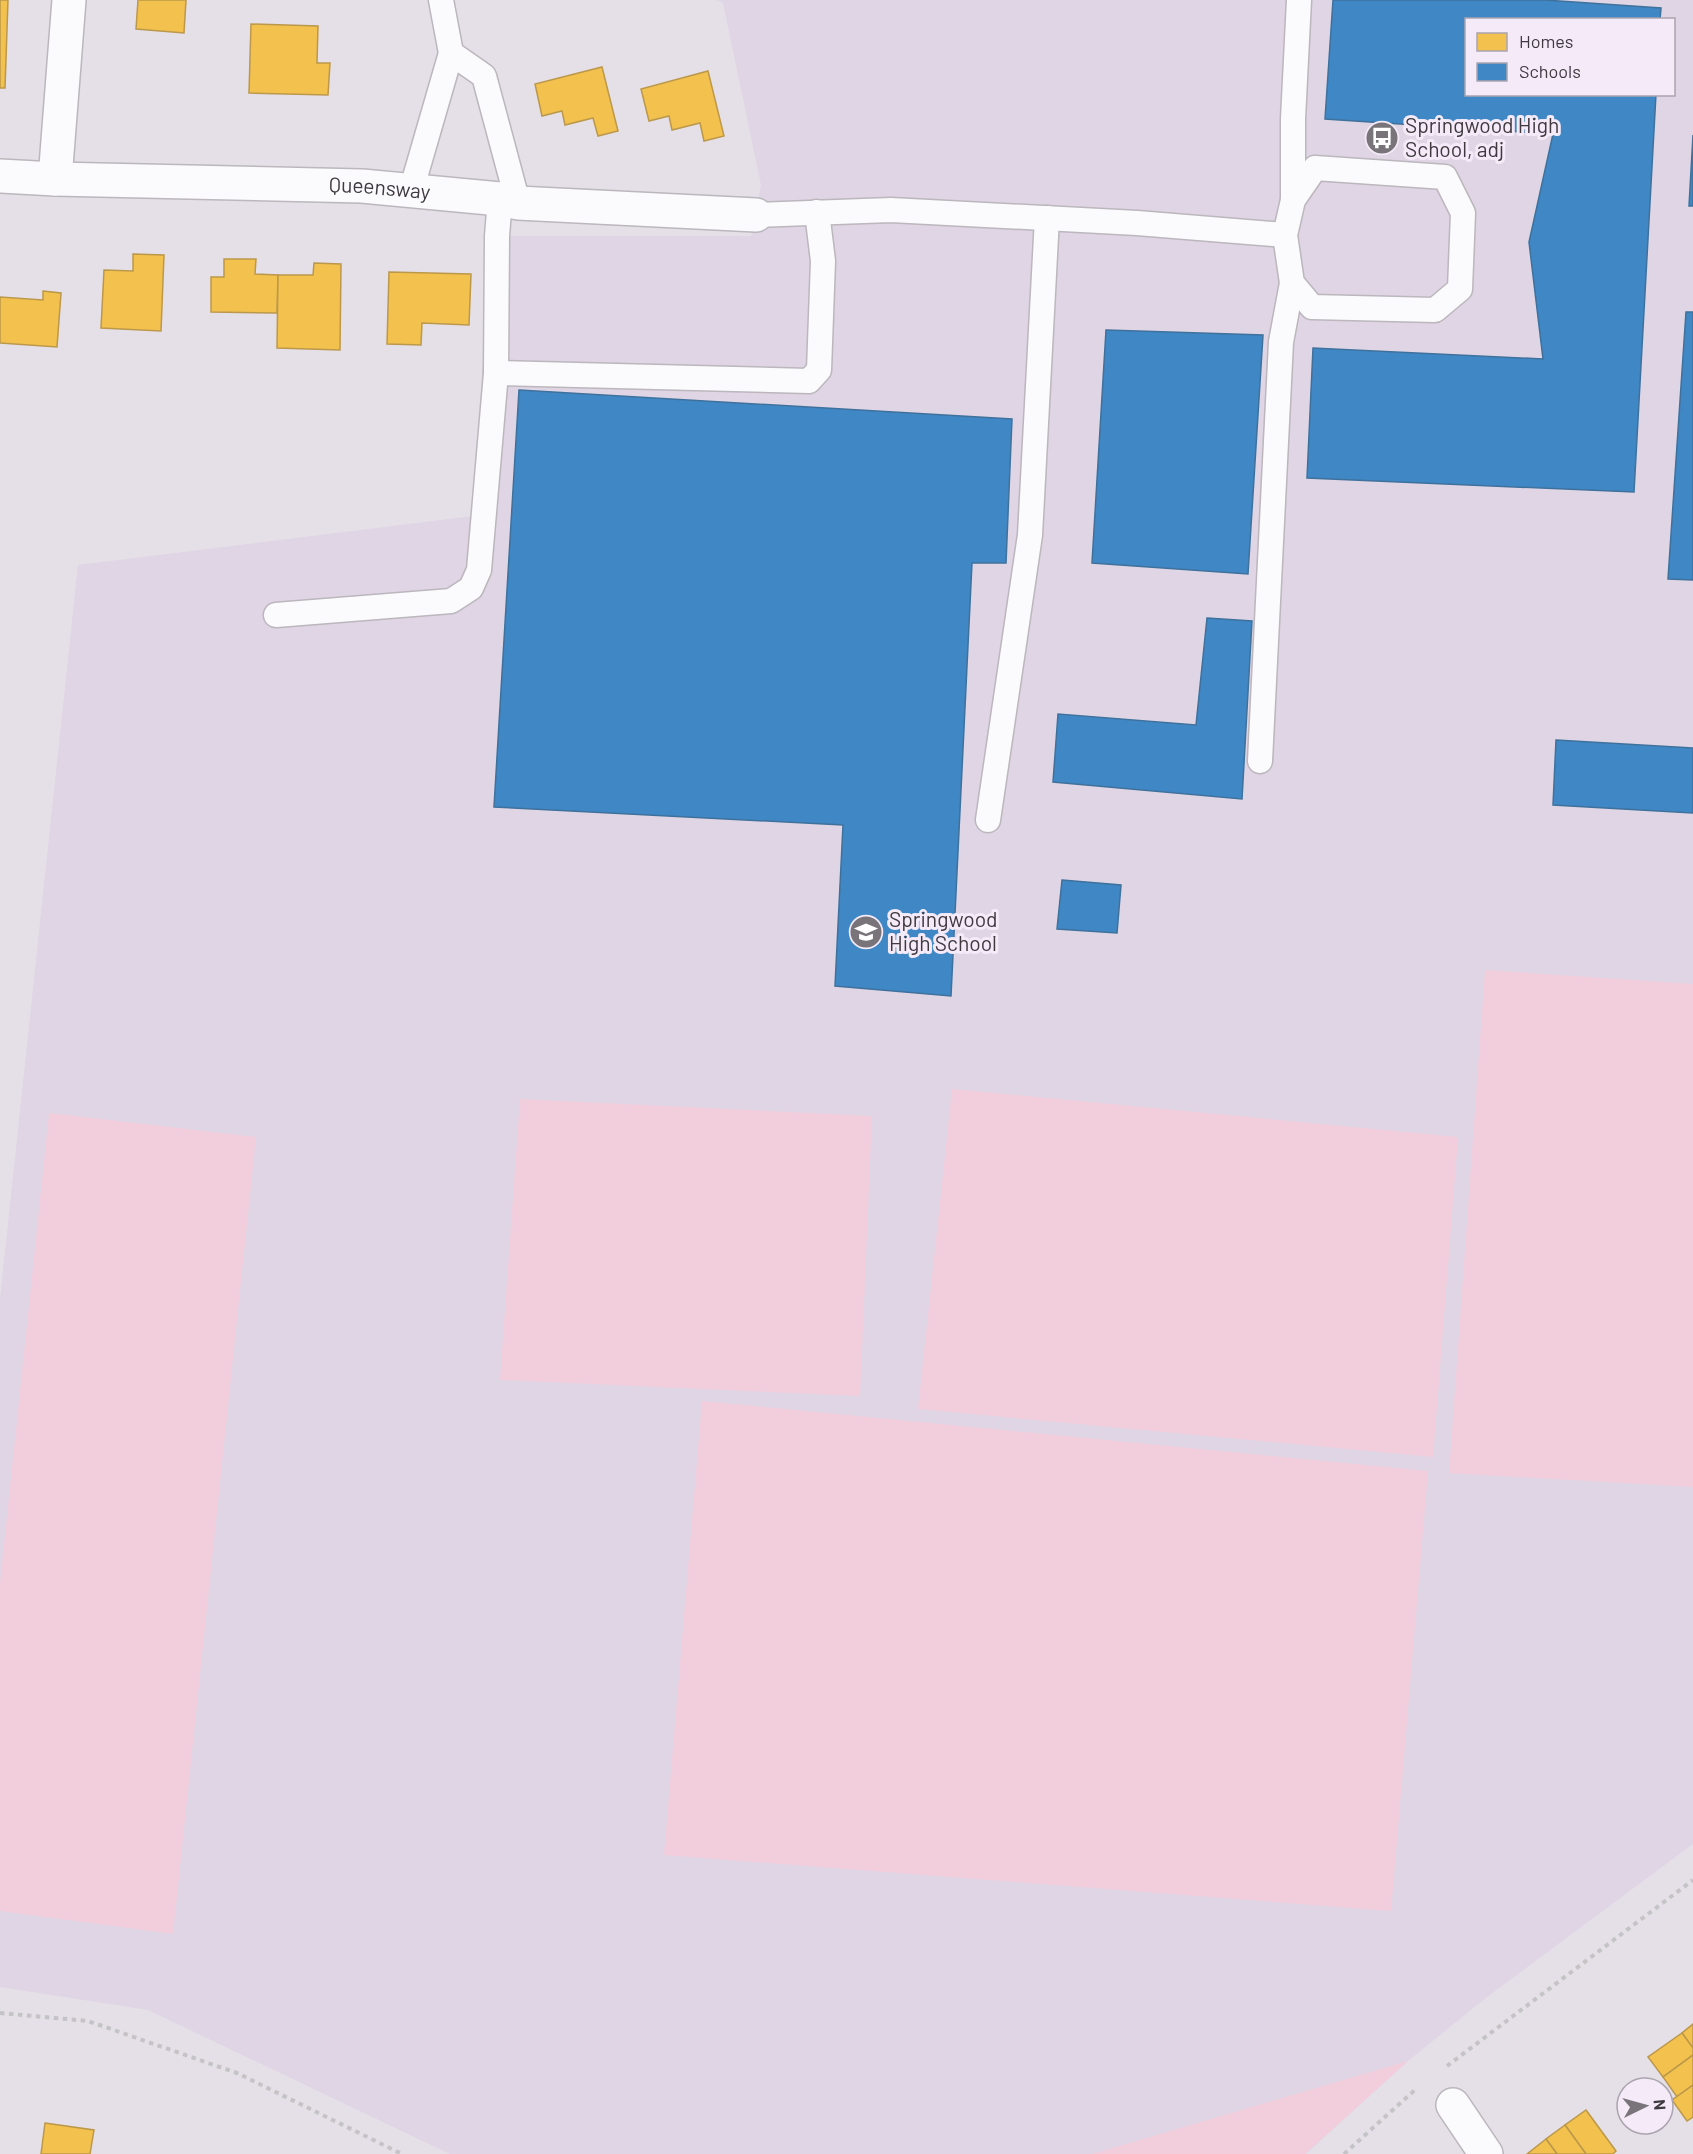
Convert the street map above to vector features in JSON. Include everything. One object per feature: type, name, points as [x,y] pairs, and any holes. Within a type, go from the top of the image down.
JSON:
[{"type":"street","points":[[55,179],[69,0]]},
{"type":"street","name":"Queensway","points":[[0,176],[363,186],[509,201],[756,215]]},
{"type":"street","points":[[1453,2105],[1486,2154]]},
{"type":"lane","points":[[411,191],[451,53],[441,0]]},
{"type":"lane","points":[[1260,761],[1281,342],[1292,283],[1286,235],[1293,200],[1293,119],[1299,0]]},
{"type":"lane","points":[[276,615],[451,601],[471,588],[479,570],[496,373],[497,236],[509,201],[484,76],[451,53]]},
{"type":"lane","points":[[1292,283],[1312,308],[1435,310],[1460,289],[1463,213],[1445,177],[1315,168],[1293,200]]},
{"type":"lane","points":[[756,215],[891,210],[1047,218],[1286,235]]},
{"type":"lane","points":[[496,373],[809,381],[819,370],[823,261],[817,212]]},
{"type":"lane","points":[[988,820],[1029,535],[1047,218]]},
{"type":"path","points":[[1440,2070],[1693,1880]]},
{"type":"path","points":[[0,2013],[88,2021],[227,2069],[402,2154]]},
{"type":"path","points":[[1344,2154],[1422,2085]]},
{"type":"shaded area","name":"Springwood High School","points":[[715,0],[1693,0],[1693,1844],[1487,1997],[1408,2061],[1306,2154],[450,2154],[148,2010],[0,1987],[0,1299],[78,565],[473,516],[490,246],[497,236],[751,236],[761,185],[723,3]]},
{"type":"shaded area","points":[[1485,970],[1693,984],[1693,1487],[1449,1473]]},
{"type":"shaded area","points":[[952,1089],[1458,1137],[1433,1457],[918,1409]]},
{"type":"shaded area","points":[[520,1099],[872,1116],[860,1396],[500,1380]]},
{"type":"shaded area","points":[[49,1113],[256,1137],[173,1934],[0,1911],[0,1583]]},
{"type":"shaded area","points":[[702,1401],[1428,1471],[1391,1911],[664,1855]]},
{"type":"shaded area","points":[[1408,2061],[1305,2154],[1092,2154]]},
{"type":"building: Homes","points":[[0,0],[8,0],[5,88],[0,88]]},
{"type":"building: Homes","points":[[138,0],[186,0],[184,33],[136,29]]},
{"type":"building: Homes","points":[[251,24],[318,26],[317,63],[330,63],[328,95],[249,93]]},
{"type":"building: Homes","points":[[602,67],[618,131],[598,136],[593,118],[565,125],[562,111],[542,116],[535,84]]},
{"type":"building: Homes","points":[[708,71],[724,136],[704,141],[700,123],[672,130],[669,116],[649,121],[641,89]]},
{"type":"building: Homes","points":[[133,254],[164,255],[161,331],[101,328],[104,270],[133,271]]},
{"type":"building: Homes","points":[[224,259],[256,259],[255,274],[278,275],[277,313],[211,312],[211,277],[224,277]]},
{"type":"building: Homes","points":[[314,263],[341,264],[340,350],[277,348],[278,275],[313,275]]},
{"type":"building: Homes","points":[[389,272],[471,274],[469,325],[422,323],[421,345],[387,344]]},
{"type":"building: Homes","points":[[43,291],[61,293],[57,347],[0,343],[0,297],[43,300]]},
{"type":"building: Homes","points":[[1693,2024],[1693,2048],[1682,2033]]},
{"type":"building: Homes","points":[[1682,2033],[1693,2048],[1693,2055],[1664,2076],[1648,2057]]},
{"type":"building: Homes","points":[[1693,2055],[1693,2085],[1677,2097],[1675,2076],[1664,2076]]},
{"type":"building: Homes","points":[[1693,2085],[1693,2117],[1687,2121],[1675,2104],[1675,2098]]},
{"type":"building: Homes","points":[[1586,2110],[1616,2151],[1613,2154],[1586,2154],[1565,2125]]},
{"type":"building: Homes","points":[[45,2123],[94,2130],[90,2154],[41,2154]]},
{"type":"building: Homes","points":[[1565,2125],[1586,2154],[1557,2154],[1546,2139]]},
{"type":"building: Homes","points":[[1546,2139],[1557,2154],[1527,2154]]},
{"type":"building: Schools","points":[[1333,0],[1545,0],[1661,8],[1660,18],[1465,18],[1465,96],[1656,96],[1634,492],[1307,478],[1313,348],[1543,359],[1529,242],[1553,134],[1325,119]]},
{"type":"building: Schools","points":[[1693,135],[1693,206],[1689,206]]},
{"type":"building: Schools","points":[[1686,312],[1693,312],[1693,580],[1668,579]]},
{"type":"building: Schools","points":[[1106,330],[1263,335],[1248,574],[1092,563]]},
{"type":"building: Schools","points":[[519,390],[1012,419],[1006,563],[972,563],[951,996],[835,986],[843,825],[494,807]]},
{"type":"building: Schools","points":[[1207,618],[1252,621],[1242,799],[1053,782],[1058,714],[1196,725]]},
{"type":"building: Schools","points":[[1556,740],[1693,748],[1693,813],[1553,805]]},
{"type":"building: Schools","points":[[1062,880],[1121,885],[1117,933],[1057,929]]},
{"type":"place","name":"Springwood High School, adj","points":[[1382,138]]},
{"type":"place","name":"Springwood High School","points":[[866,932]]}]
